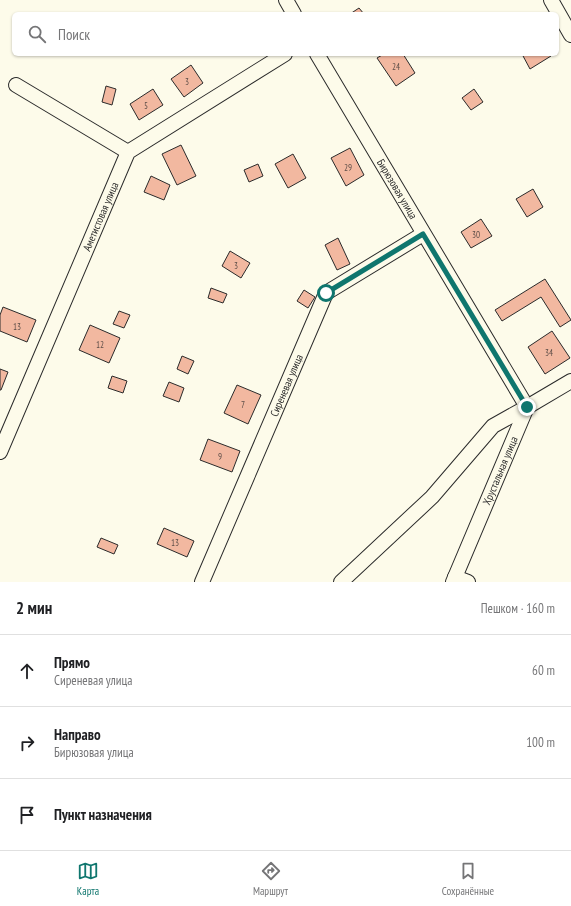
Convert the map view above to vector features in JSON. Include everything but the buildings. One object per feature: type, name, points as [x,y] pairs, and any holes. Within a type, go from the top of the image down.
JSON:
[{"type":"street","points":[[286,0],[293,12]]},
{"type":"street","points":[[551,0],[558,12]]},
{"type":"street","points":[[559,14],[571,35]]},
{"type":"street","points":[[16,85],[128,152],[282,56]]},
{"type":"street","name":"Бирюзовая улица","points":[[318,56],[527,407]]},
{"type":"street","name":"Аметистовая улица","points":[[0,452],[128,152]]},
{"type":"street","name":"Сиреневая улица","points":[[202,582],[326,293],[423,234]]},
{"type":"street","points":[[341,582],[432,497],[493,426],[571,380]]},
{"type":"street","name":"Хрустальная улица","points":[[459,580],[527,407]]},
{"type":"route","points":[[326,293],[423,234],[527,407]]}]
